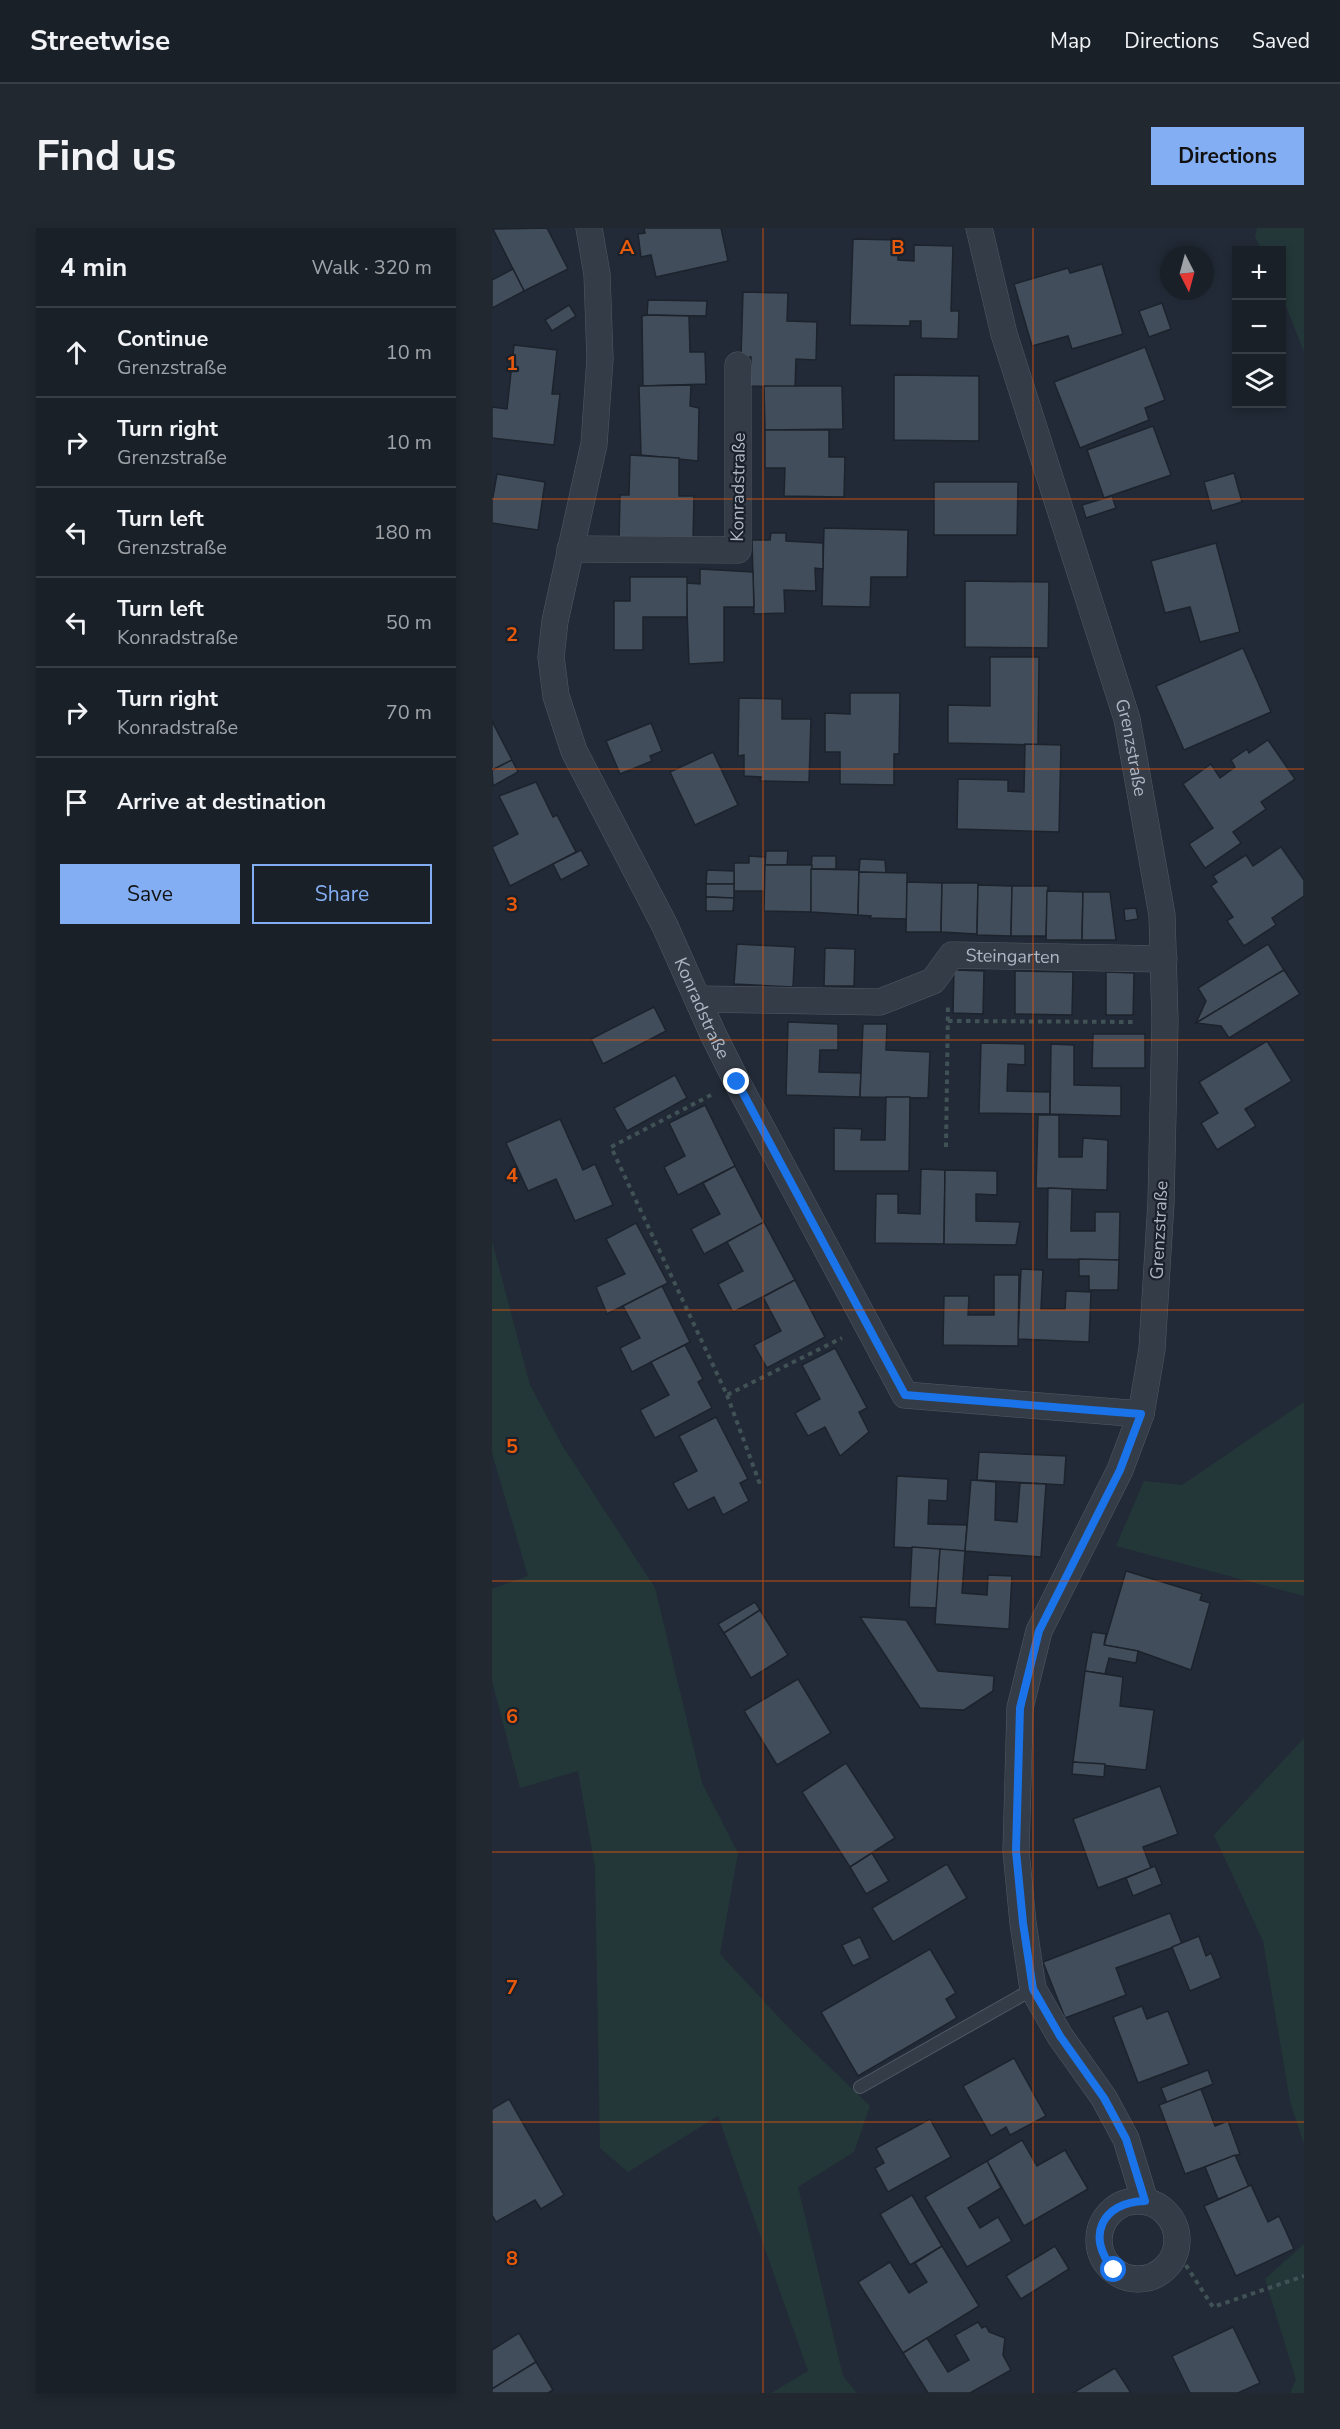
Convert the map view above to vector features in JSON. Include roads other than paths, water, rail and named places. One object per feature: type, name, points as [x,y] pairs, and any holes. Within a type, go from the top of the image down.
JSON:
[{"type":"street","name":"Konradstraße","points":[[589,228],[597,274],[600,359],[594,444],[555,621],[551,657],[556,696],[574,751],[665,926],[737,1082],[905,1395],[1141,1414]]},
{"type":"street","name":"Grenzstraße","points":[[979,228],[1004,334],[1127,719],[1162,915],[1166,1022],[1161,1202],[1153,1337],[1141,1414],[1120,1470],[1039,1631],[1020,1708],[1016,1851],[1023,1923],[1033,1989],[1060,2036],[1104,2098],[1126,2139],[1145,2201]]},
{"type":"street","name":"Konradstraße","points":[[570,549],[738,550],[738,365]]},
{"type":"street","name":"Steingarten","points":[[698,999],[880,1002],[933,981],[952,955],[1164,959]]},
{"type":"street","points":[[1132,2201],[1145,2201],[1158,2205],[1175,2224],[1176,2250],[1171,2262],[1162,2271],[1138,2279],[1125,2277],[1105,2260],[1100,2248],[1099,2236],[1102,2223],[1110,2212],[1120,2205],[1132,2201]]},
{"type":"lane","points":[[860,2087],[1033,1989]]}]
